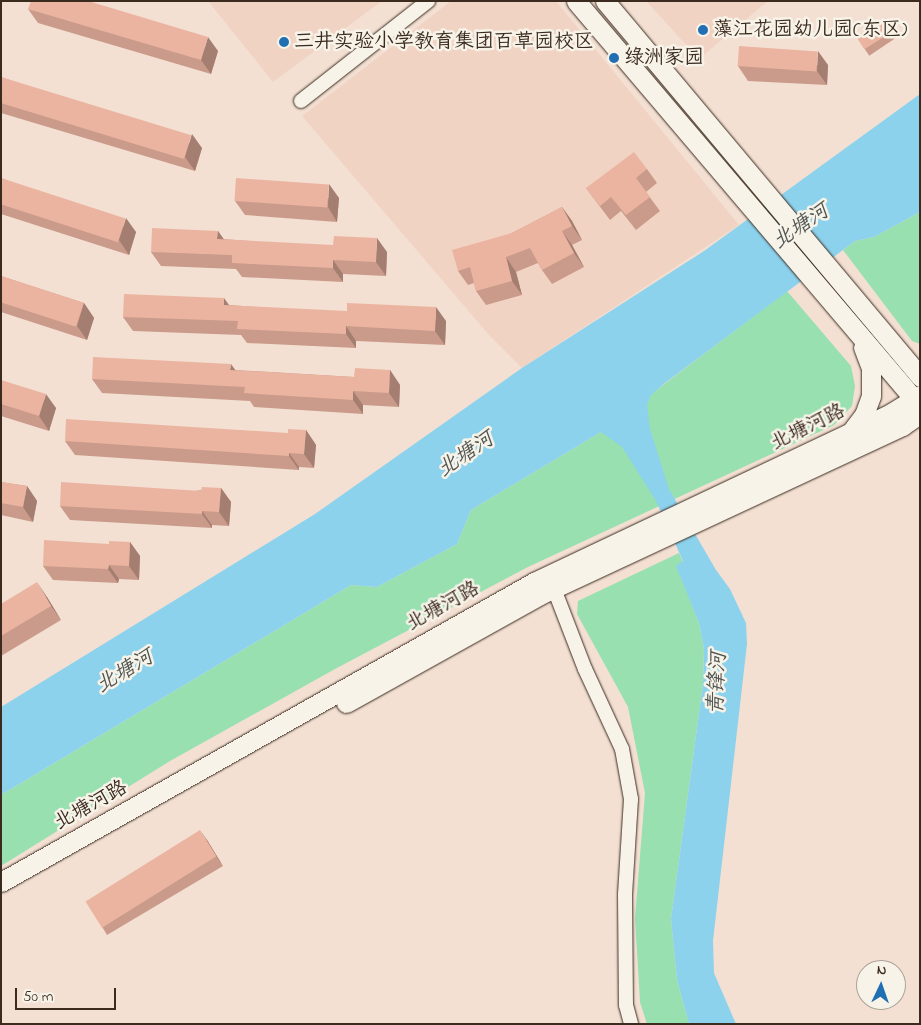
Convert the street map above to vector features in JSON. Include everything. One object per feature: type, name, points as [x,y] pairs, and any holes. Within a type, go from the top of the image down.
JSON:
[{"type":"main road","points":[[576,1],[809,280],[918,404]]},
{"type":"main road","points":[[605,1],[920,377]]},
{"type":"main road","points":[[850,433],[864,415],[873,382],[859,336]]},
{"type":"main road","name":"北塘河路","points":[[698,514],[850,433],[918,404]]},
{"type":"main road","name":"北塘河路","points":[[1,882],[552,582],[698,514],[902,426],[918,404]]},
{"type":"main road","name":"北塘河路","points":[[1,894],[552,582]]},
{"type":"street","points":[[301,101],[428,1]]},
{"type":"street","points":[[552,582],[585,669],[622,749],[631,799],[624,895],[626,1005],[632,1024]]},
{"type":"shaded area","name":"三井实验小学教育集团百草园校区","points":[[208,1],[382,1],[273,82]]},
{"type":"shaded area","points":[[451,1],[556,1],[739,225],[522,368],[489,335],[302,116]]},
{"type":"shaded area","name":"藻江花园幼儿园(东区)","points":[[646,1],[768,1],[699,59]]},
{"type":"green space","points":[[920,212],[920,344],[912,341],[843,250],[855,241],[874,237]]},
{"type":"green space","points":[[787,291],[851,366],[855,386],[852,406],[834,425],[528,567],[335,669],[170,761],[1,866],[1,795],[351,585],[377,587],[457,544],[471,510],[601,432]]},
{"type":"green space","points":[[679,553],[683,562],[677,566],[699,623],[704,649],[703,684],[671,919],[677,980],[689,1024],[647,1024],[640,1002],[635,918],[645,793],[628,707],[577,614],[578,601]]},
{"type":"water","points":[[920,94],[920,212],[874,237],[855,241],[665,383],[651,395],[647,405],[650,429],[669,489],[716,570],[730,589],[746,623],[747,644],[713,941],[714,973],[736,1024],[689,1024],[677,980],[671,919],[703,684],[704,649],[699,623],[676,566],[683,561],[656,501],[622,447],[601,432],[471,510],[457,544],[377,587],[351,585],[1,795],[1,707],[315,514],[522,368],[704,251]]},
{"type":"building","points":[[31,1],[88,1],[208,37],[201,60],[28,9]]},
{"type":"building","points":[[886,18],[894,31],[864,49],[856,37]]},
{"type":"building","points":[[739,46],[818,52],[816,71],[738,66]]},
{"type":"building","points":[[1,77],[191,135],[184,159],[1,103]]},
{"type":"building","points":[[634,152],[647,169],[636,178],[650,197],[626,215],[611,197],[600,206],[586,188]]},
{"type":"building","points":[[1,178],[126,218],[118,242],[1,204]]},
{"type":"building","points":[[236,178],[329,184],[327,207],[234,201]]},
{"type":"building","points":[[562,207],[572,226],[562,231],[574,253],[542,270],[530,248],[506,257],[512,281],[476,291],[470,267],[458,271],[452,250],[512,233]]},
{"type":"building","points":[[152,228],[218,231],[217,239],[333,245],[334,236],[377,238],[376,262],[333,260],[333,268],[232,263],[232,255],[151,252]]},
{"type":"building","points":[[1,276],[84,303],[76,327],[1,302]]},
{"type":"building","points":[[124,294],[224,298],[224,305],[347,311],[347,303],[436,307],[435,331],[346,326],[346,334],[237,329],[238,321],[123,317]]},
{"type":"building","points":[[93,357],[231,364],[230,370],[354,377],[355,368],[390,370],[389,393],[353,391],[353,400],[244,393],[245,387],[92,379]]},
{"type":"building","points":[[1,380],[46,394],[39,416],[1,404]]},
{"type":"building","points":[[66,419],[288,433],[288,429],[306,430],[304,454],[289,453],[289,456],[65,441]]},
{"type":"building","points":[[1,482],[27,486],[23,507],[1,503]]},
{"type":"building","points":[[61,482],[201,491],[202,487],[221,488],[219,512],[202,511],[202,514],[60,506]]},
{"type":"building","points":[[44,540],[109,544],[109,541],[130,542],[129,566],[109,565],[108,569],[43,566]]},
{"type":"building","points":[[37,582],[51,606],[1,636],[1,604]]},
{"type":"building","points":[[200,830],[216,856],[102,928],[86,902]]},
{"type":"place","name":"藻江花园幼儿园(东区)","points":[[703,30]]},
{"type":"place","name":"三井实验小学教育集团百草园校区","points":[[284,42]]},
{"type":"place","name":"绿洲家园","points":[[614,58]]},
{"type":"water label","name":"北塘河","points":[[801,227]]},
{"type":"water label","name":"北塘河","points":[[466,455]]},
{"type":"water label","name":"北塘河","points":[[125,672]]},
{"type":"water label","name":"青锋河","points":[[718,683]]}]
